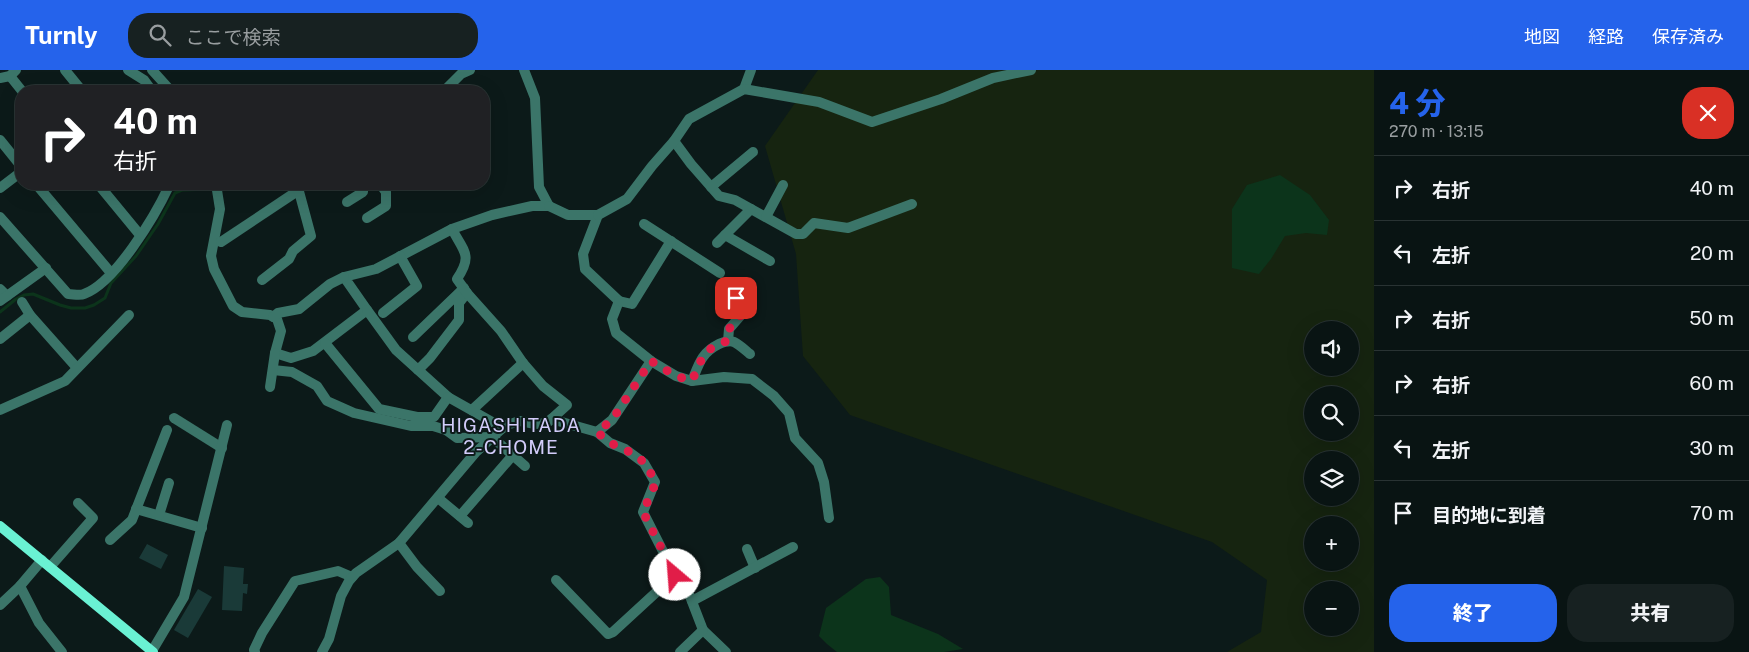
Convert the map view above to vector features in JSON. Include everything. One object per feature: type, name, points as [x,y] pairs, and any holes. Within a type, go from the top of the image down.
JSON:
[{"type":"street","points":[[65,70],[77,85]]},
{"type":"street","points":[[128,70],[149,85]]},
{"type":"street","points":[[152,70],[165,85]]},
{"type":"street","points":[[450,85],[461,74],[470,70]]},
{"type":"street","points":[[524,70],[535,98],[539,187],[549,206]]},
{"type":"street","points":[[744,89],[751,70]]},
{"type":"street","points":[[273,316],[299,309],[330,284],[344,277],[376,269],[452,229],[492,215],[532,206],[549,206],[568,215],[598,215],[627,199],[689,120],[744,89],[819,102],[872,122],[941,99],[992,78],[1031,70]]},
{"type":"street","points":[[8,75],[17,85]]},
{"type":"street","points":[[0,140],[15,159]]},
{"type":"street","points":[[674,141],[719,196],[735,200],[796,234],[803,234],[814,223],[848,228],[912,204]]},
{"type":"street","points":[[711,187],[753,152]]},
{"type":"street","points":[[0,188],[15,177]]},
{"type":"street","points":[[766,217],[783,185]]},
{"type":"street","points":[[41,190],[111,273]]},
{"type":"street","points":[[103,190],[140,235]]},
{"type":"street","points":[[217,190],[220,209],[211,256],[214,269],[233,306],[242,312],[273,316],[277,319],[282,331],[274,353],[270,387]]},
{"type":"street","points":[[221,242],[294,190]]},
{"type":"street","points":[[262,280],[289,260],[293,251],[312,236],[299,190]]},
{"type":"street","points":[[347,202],[363,192],[363,190]]},
{"type":"street","points":[[367,218],[386,206],[384,190]]},
{"type":"street","points":[[0,217],[68,294],[83,295],[102,282],[124,259],[150,223],[166,192]]},
{"type":"street","points":[[717,243],[751,209]]},
{"type":"street","points":[[598,215],[583,254],[585,269],[619,301],[632,304],[671,241]]},
{"type":"street","points":[[644,224],[720,273]]},
{"type":"street","points":[[322,652],[330,639],[341,596],[348,581],[399,543],[476,452],[506,425],[520,421],[535,424],[546,423],[567,405],[543,386],[523,363],[501,331],[457,279],[466,266],[466,256],[452,229]]},
{"type":"street","points":[[725,235],[770,261]]},
{"type":"street","points":[[383,313],[417,286],[400,256]]},
{"type":"street","points":[[2,296],[46,268]]},
{"type":"street","points":[[344,277],[396,350],[448,397],[503,428]]},
{"type":"street","points":[[413,337],[465,290]]},
{"type":"street","points":[[418,370],[430,358],[459,320],[459,303],[465,290]]},
{"type":"street","points":[[728,341],[729,329],[742,314],[736,298]]},
{"type":"street","points":[[619,301],[612,319],[616,334],[651,361],[676,376],[692,381],[724,377],[752,379],[774,396],[789,413],[795,438],[818,463],[824,482],[829,518]]},
{"type":"street","points":[[22,302],[30,315],[77,368]]},
{"type":"street","points":[[274,353],[290,358],[313,351],[367,310]]},
{"type":"street","points":[[0,338],[30,315]]},
{"type":"street","points":[[0,410],[65,381],[129,315]]},
{"type":"street","points":[[692,381],[706,352],[721,343],[734,342],[750,354]]},
{"type":"street","points":[[325,343],[379,409],[417,417],[434,417],[448,397]]},
{"type":"street","points":[[597,432],[612,420],[651,361]]},
{"type":"street","points":[[472,410],[523,363]]},
{"type":"street","points":[[273,370],[292,372],[317,386],[327,401],[354,413],[411,426],[433,426],[446,430],[457,438],[492,437],[525,466]]},
{"type":"street","points":[[174,418],[222,448]]},
{"type":"street","points":[[551,419],[597,432],[610,443],[625,449],[644,462],[656,482],[643,512],[675,575],[686,586],[703,630],[721,651]]},
{"type":"street","points":[[0,526],[153,652],[184,597],[227,426]]},
{"type":"street","points":[[110,540],[132,520],[166,430]]},
{"type":"street","points":[[438,498],[464,520],[512,455]]},
{"type":"street","points":[[159,515],[169,483]]},
{"type":"street","points":[[0,605],[93,518],[78,503]]},
{"type":"street","points":[[136,509],[202,528]]},
{"type":"street","points":[[399,543],[417,567],[440,591]]},
{"type":"street","points":[[692,601],[793,547]]},
{"type":"street","points":[[747,549],[754,568]]},
{"type":"street","points":[[255,652],[254,650],[262,632],[295,580],[338,571],[352,577]]},
{"type":"street","points":[[556,580],[608,634],[613,632],[675,575]]},
{"type":"street","points":[[20,586],[38,623],[62,652]]},
{"type":"street","points":[[680,652],[703,630]]},
{"type":"shaded area","points":[[818,70],[1374,70],[1374,652],[1227,652],[1261,632],[1267,580],[1212,542],[850,415],[803,356],[796,254],[765,146]]},
{"type":"shaded area","points":[[1280,175],[1310,195],[1329,220],[1327,235],[1306,233],[1285,236],[1259,274],[1232,268],[1232,209],[1247,185]]},
{"type":"shaded area","points":[[880,577],[889,587],[891,615],[938,634],[963,649],[944,652],[837,652],[827,644],[819,636],[826,608],[866,579]]},
{"type":"building","points":[[147,544],[168,555],[161,569],[139,558]]},
{"type":"building","points":[[224,566],[244,568],[243,584],[248,584],[247,594],[243,593],[242,611],[222,610]]},
{"type":"building","points":[[198,589],[212,597],[188,638],[174,630]]},
{"type":"waterway","points":[[0,312],[24,295],[33,294],[71,308],[85,308],[105,298],[111,283],[136,256],[158,224],[175,193],[182,190]]},
{"type":"district","name":"HIGASHITADA 2-CHOME","points":[[511,436]]},
{"type":"route","points":[[675,575],[643,512],[656,482],[644,462],[625,449],[610,443],[597,432],[612,420],[651,361],[676,376],[692,381],[706,352],[728,341],[729,329],[742,314],[736,298]]}]
